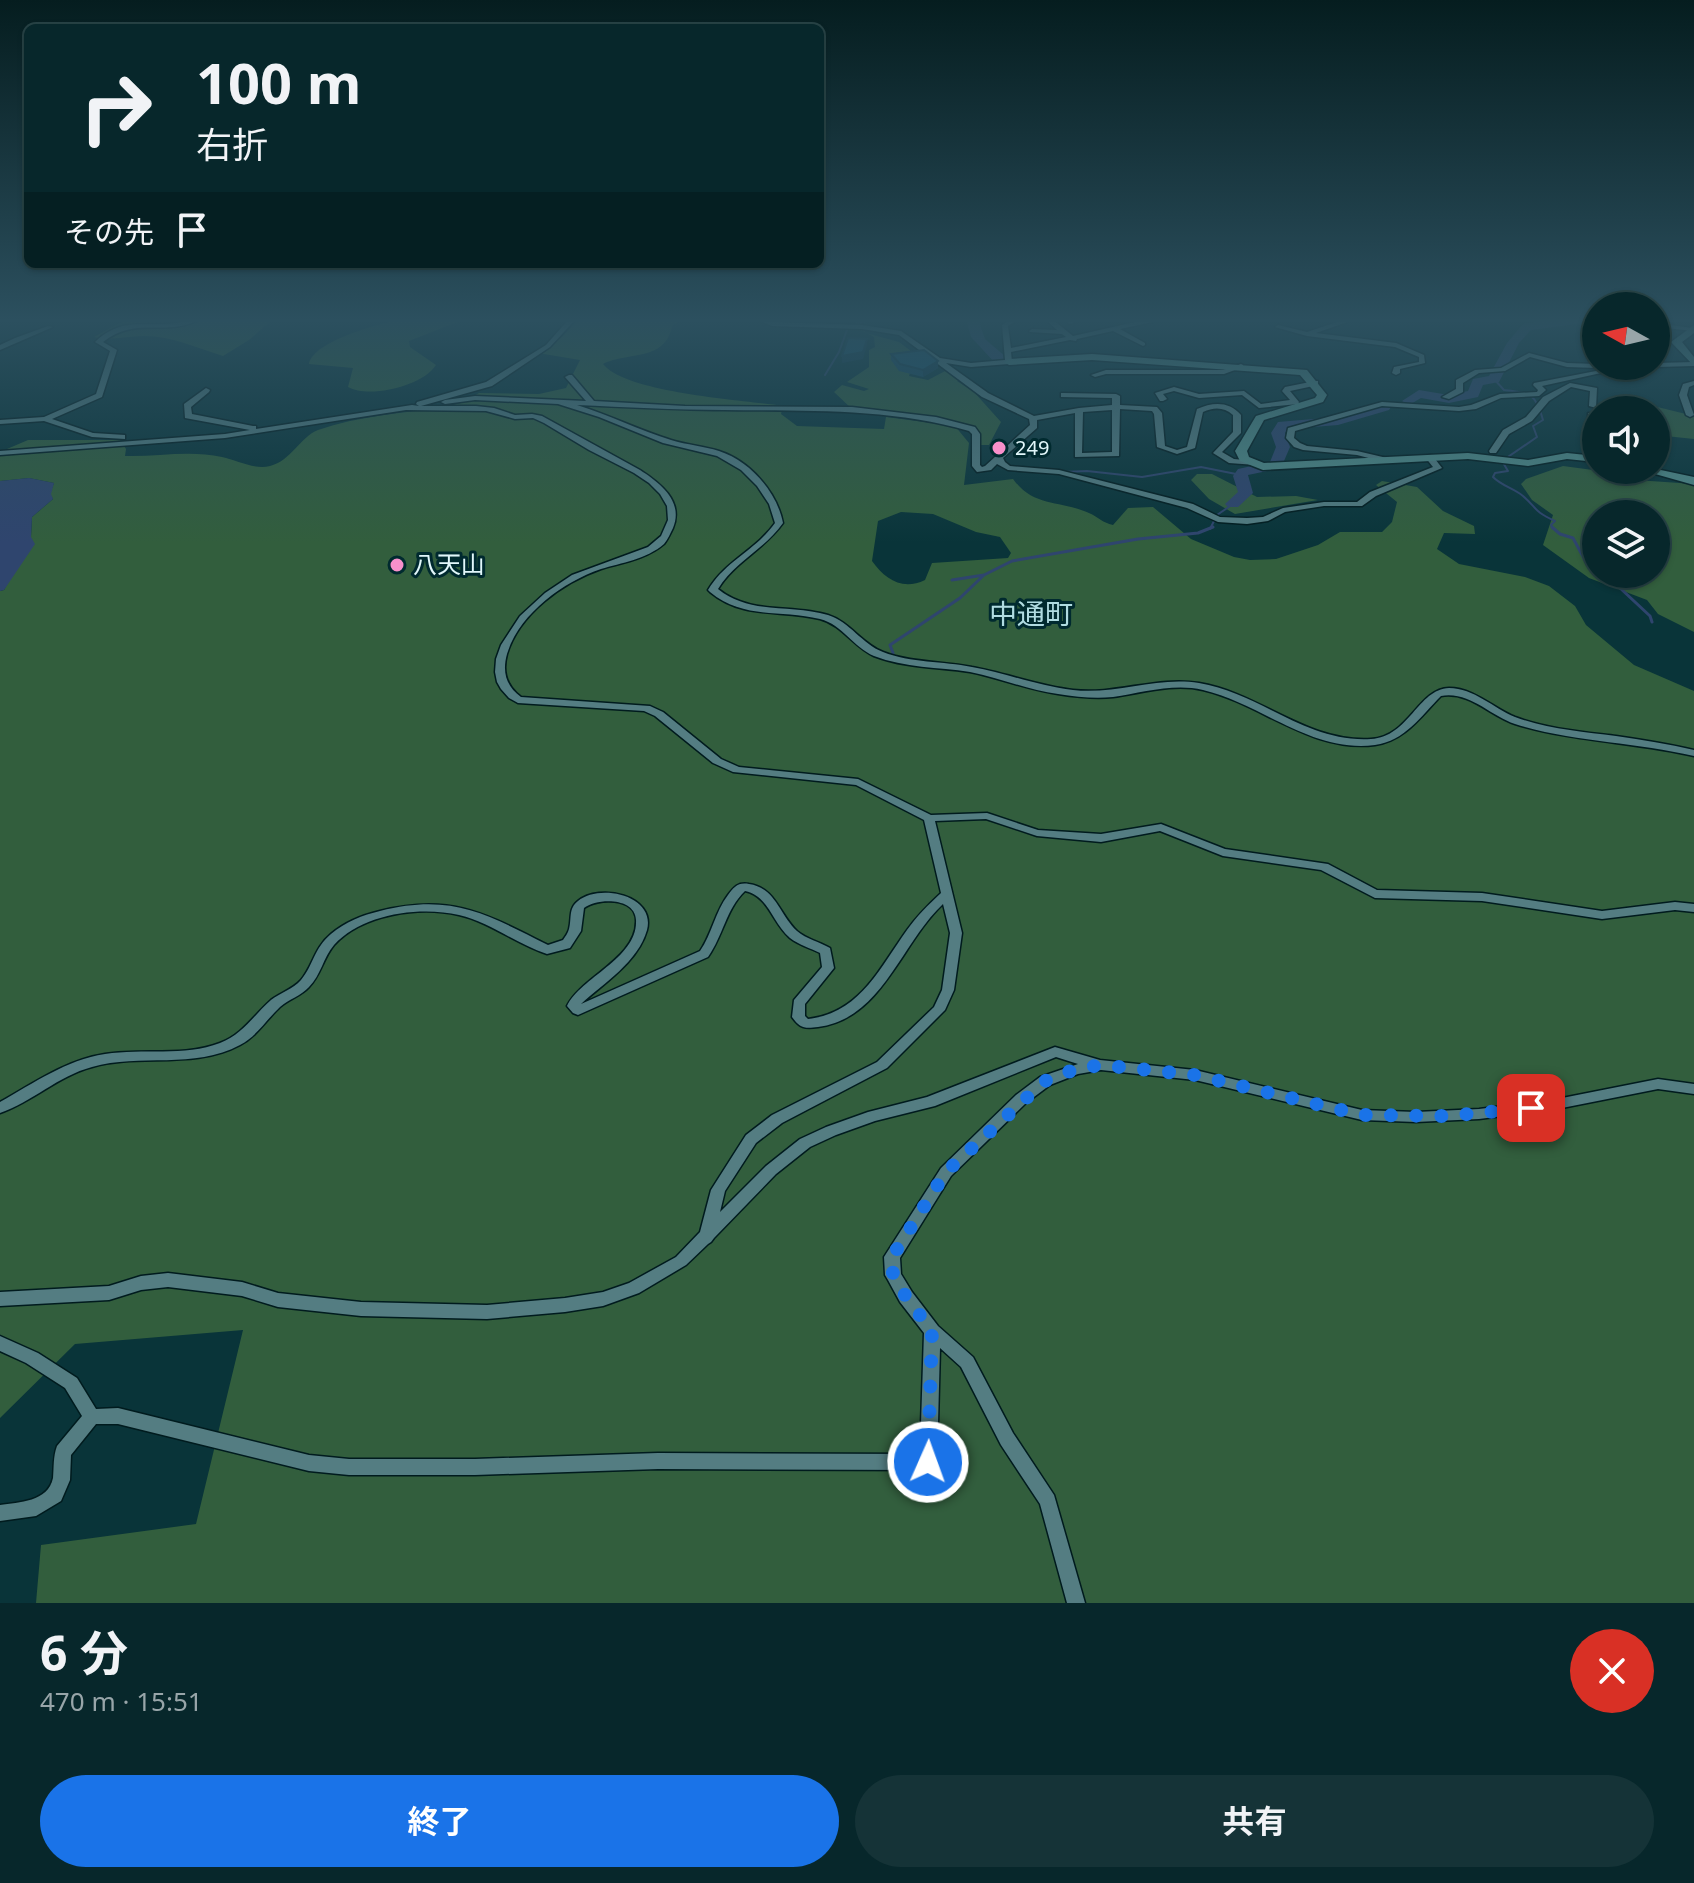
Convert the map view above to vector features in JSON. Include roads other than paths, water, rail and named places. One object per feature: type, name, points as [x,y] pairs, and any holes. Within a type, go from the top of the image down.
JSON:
[{"type":"street","points":[[0,422],[45,419],[99,394]]},
{"type":"street","points":[[201,394],[187,406],[188,416],[246,428],[289,427]]},
{"type":"street","points":[[407,408],[455,394]]},
{"type":"street","points":[[583,394],[592,404],[637,413]]},
{"type":"street","points":[[984,394],[1033,418],[1117,407],[1154,409],[1158,413],[1161,447],[1177,452],[1191,448],[1200,411],[1214,406],[1228,408],[1237,415],[1237,433],[1217,453],[1232,461],[1264,466],[1429,457],[1468,456],[1540,463],[1567,456],[1582,458]]},
{"type":"street","points":[[1160,394],[1163,399]]},
{"type":"street","points":[[1191,394],[1232,394]]},
{"type":"street","points":[[1245,394],[1259,406],[1295,402],[1288,394]]},
{"type":"street","points":[[1264,466],[1244,459],[1241,451],[1260,418],[1319,400],[1321,394]]},
{"type":"street","points":[[1398,404],[1404,394]]},
{"type":"street","points":[[1446,397],[1455,394]]},
{"type":"street","points":[[1384,460],[1297,445],[1290,438],[1291,430],[1299,425],[1382,404],[1459,409],[1500,396],[1539,394]]},
{"type":"street","points":[[1493,451],[1506,432],[1529,419],[1540,404],[1556,394]]},
{"type":"street","points":[[1683,394],[1690,415]]},
{"type":"street","points":[[1064,395],[1116,396],[1116,454],[1078,455],[1079,410]]},
{"type":"street","points":[[0,453],[225,436],[475,398],[592,404],[852,409],[936,419],[972,429],[976,434],[977,469],[988,468],[1034,426],[1033,418]]},
{"type":"street","points":[[561,403],[665,441],[728,457],[737,464],[776,505],[779,523],[757,549],[728,568],[713,590],[748,607],[808,614],[835,621],[877,654],[919,664],[966,669],[1059,691],[1098,695],[1176,684],[1201,686],[1223,692],[1311,733],[1370,743],[1397,735],[1419,718],[1438,693],[1462,692],[1511,720],[1540,729],[1643,742],[1694,753]]},
{"type":"street","points":[[407,408],[474,408],[496,410],[513,417],[535,416],[638,471],[664,491],[670,503],[671,524],[664,540],[566,582],[516,628],[502,651],[499,670],[502,684],[509,694],[525,702],[646,708],[659,714],[717,761],[737,770],[858,782],[929,818],[987,816],[1037,833],[1101,838],[1161,827],[1223,852],[1324,867],[1375,894],[1482,897],[1602,915],[1675,906],[1694,908]]},
{"type":"street","points":[[45,419],[92,435],[149,440]]},
{"type":"street","points":[[999,457],[1008,468],[1059,472],[1190,506],[1218,519],[1247,521],[1265,519],[1283,510],[1359,504],[1373,494],[1438,468],[1429,457]]},
{"type":"street","points":[[1670,475],[1694,481]]},
{"type":"street","points":[[706,1238],[718,1190],[751,1139],[777,1119],[882,1065],[939,1010],[948,990],[956,933],[929,818]]},
{"type":"street","points":[[0,1108],[47,1078],[80,1064],[124,1056],[199,1054],[233,1043],[258,1026],[275,1005],[307,982],[326,945],[348,927],[403,908],[454,909],[487,918],[547,950],[566,945],[580,905],[586,901],[595,897],[622,899],[633,904],[641,912],[643,922],[636,939],[610,971],[576,1000],[573,1006],[578,1010],[704,954],[711,945],[725,904],[742,887],[749,887],[767,895],[792,933],[826,951],[828,968],[799,1003],[798,1017],[805,1024],[823,1024],[844,1013],[873,989],[924,916],[946,895]]},
{"type":"street","points":[[0,1299],[109,1293],[141,1283],[168,1280],[242,1289],[278,1300],[361,1309],[487,1312],[603,1299],[634,1288],[681,1261],[771,1170],[805,1143],[831,1131],[979,1085],[1055,1052],[1101,1065],[1195,1075],[1362,1115],[1416,1117],[1479,1114],[1557,1104],[1658,1084],[1694,1089]]},
{"type":"street","points":[[1076,1603],[1048,1501],[1007,1439],[967,1362],[932,1331],[906,1297],[893,1275],[892,1257],[946,1172],[1045,1081],[1076,1069],[1101,1065]]},
{"type":"street","points":[[0,1513],[36,1508],[55,1495],[61,1480],[63,1452],[92,1417],[118,1416],[309,1463],[349,1467],[475,1467],[658,1461],[928,1462],[932,1331]]},
{"type":"street","points":[[0,1343],[32,1358],[71,1383],[92,1417]]},
{"type":"water","points":[[29,478],[54,483],[53,499],[32,517],[31,537],[35,544],[4,590],[0,591],[0,481]]},
{"type":"waterway","points":[[1409,401],[1419,394],[1449,399],[1473,394]]},
{"type":"waterway","points":[[1525,394],[1538,404],[1543,420],[1533,426],[1537,437],[1502,461],[1508,471],[1495,473],[1493,477],[1555,521],[1552,527]]},
{"type":"waterway","points":[[1233,504],[1246,493],[1240,476],[1243,472],[1276,465],[1283,447],[1278,433],[1283,425],[1338,421],[1384,407]]},
{"type":"waterway","points":[[1063,472],[1087,471],[1142,477],[1201,467],[1241,475]]},
{"type":"waterway","points":[[1210,528],[1217,515],[1233,504]]},
{"type":"waterway","points":[[1552,527],[1560,534],[1573,538],[1582,555]]},
{"type":"waterway","points":[[984,575],[1012,561],[1138,539],[1198,533],[1210,528]]},
{"type":"waterway","points":[[893,653],[890,645],[960,598],[984,575]]},
{"type":"waterway","points":[[952,580],[984,575]]},
{"type":"waterway","points":[[1620,588],[1650,616],[1652,622]]},
{"type":"place","name":"249","points":[[999,448]]},
{"type":"place","name":"八天山","points":[[397,565]]},
{"type":"district","name":"中通町","points":[[1031,614]]}]
